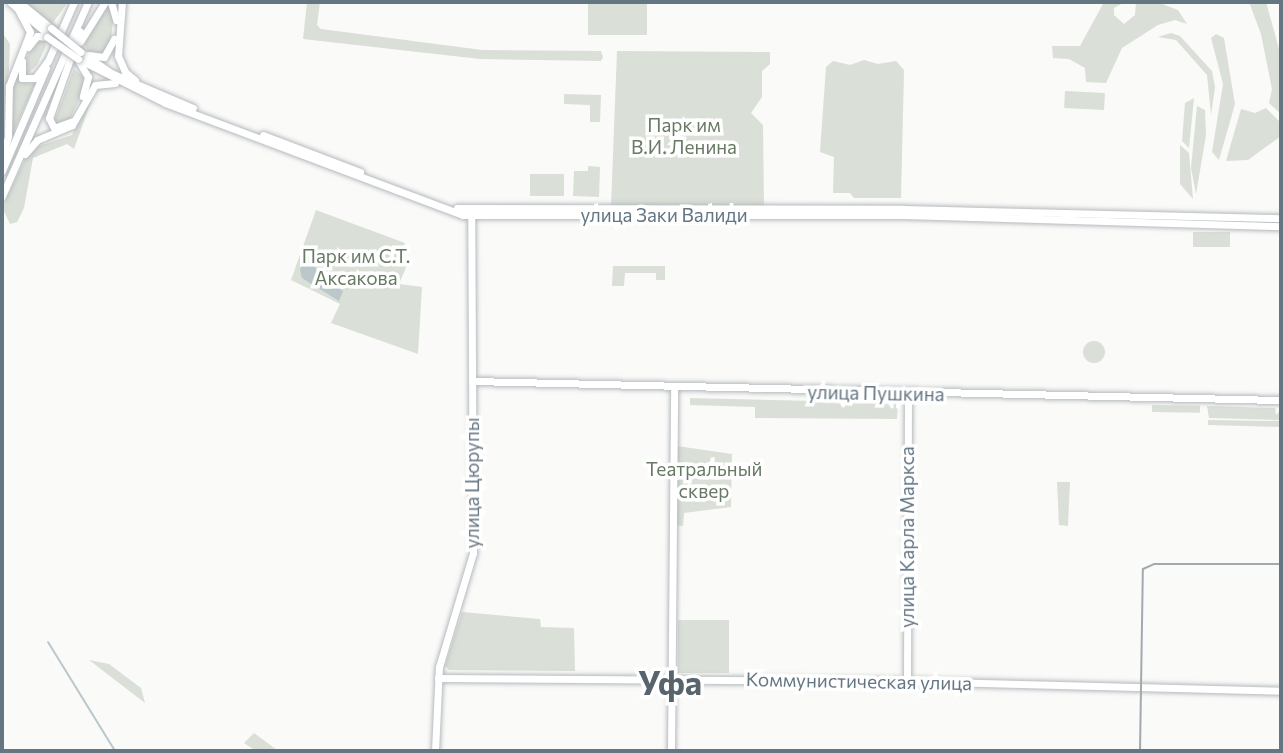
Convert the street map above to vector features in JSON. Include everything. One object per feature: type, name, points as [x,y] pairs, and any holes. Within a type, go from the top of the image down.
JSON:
[{"type":"main road","points":[[10,2],[20,4],[58,44],[84,59],[98,58],[110,52],[116,12],[111,2]]},
{"type":"main road","points":[[2,171],[74,2]]},
{"type":"main road","points":[[73,121],[58,128],[49,122],[66,62],[90,2]]},
{"type":"main road","points":[[122,2],[119,61],[128,75],[154,91]]},
{"type":"main road","points":[[2,196],[66,62],[103,3]]},
{"type":"main road","points":[[2,159],[8,136],[9,86],[30,32],[20,4]]},
{"type":"main road","points":[[48,33],[31,41],[20,66],[22,78],[35,78],[48,61]]},
{"type":"main road","points":[[48,33],[84,59],[88,82],[82,103]]},
{"type":"main road","name":"улица Заки Валиди","points":[[84,59],[120,84],[472,213],[903,215],[1281,226]]},
{"type":"main road","name":"улица Заки Валиди","points":[[84,59],[154,91],[472,213],[903,209],[1281,218]]},
{"type":"main road","points":[[19,159],[37,140],[65,131],[95,85],[120,84]]},
{"type":"main road","name":"улица Цюрупы","points":[[435,751],[438,678],[473,553],[472,213]]},
{"type":"main road","name":"улица Пушкина","points":[[472,381],[908,394],[1281,400]]},
{"type":"main road","points":[[671,751],[674,388]]},
{"type":"main road","name":"улица Карла Маркса","points":[[907,681],[908,394]]},
{"type":"main road","name":"Коммунистическая улица","points":[[438,678],[907,681],[1281,691]]},
{"type":"green space","points":[[25,2],[68,2],[52,24]]},
{"type":"green space","points":[[307,2],[320,2],[317,25],[321,29],[482,50],[601,51],[603,57],[601,61],[480,59],[303,39]]},
{"type":"green space","points":[[588,2],[647,2],[647,35],[588,35]]},
{"type":"green space","points":[[1104,2],[1125,2],[1114,8],[1114,15],[1124,24],[1135,15],[1136,2],[1157,2],[1178,10],[1187,24],[1175,20],[1158,25],[1122,48],[1106,83],[1086,82],[1085,68],[1069,59],[1053,58],[1052,46],[1080,46]]},
{"type":"green space","points":[[1249,2],[1266,2],[1281,56],[1281,114],[1269,103],[1272,89],[1261,34]]},
{"type":"green space","points":[[108,3],[113,20],[111,41],[103,55],[89,52],[83,42]]},
{"type":"green space","points":[[2,32],[10,44],[6,140],[2,141]]},
{"type":"green space","points":[[1171,33],[1180,36],[1212,71],[1215,87],[1211,115],[1207,75],[1176,40],[1158,37]]},
{"type":"green space","points":[[1216,34],[1224,38],[1235,104],[1219,160],[1212,152],[1223,84],[1211,38]]},
{"type":"green space","points":[[43,39],[46,46],[37,65],[26,76],[24,65],[33,43]]},
{"type":"green space","name":"Парк им В.И. Ленина","points":[[617,51],[770,52],[770,64],[762,71],[762,97],[751,113],[763,125],[764,209],[611,206]]},
{"type":"green space","points":[[864,60],[878,64],[896,61],[904,70],[901,198],[854,198],[850,193],[833,193],[834,157],[820,152],[826,67],[833,61],[850,65]]},
{"type":"green space","points":[[74,69],[85,78],[82,94],[70,119],[64,125],[53,124]]},
{"type":"green space","points":[[16,74],[22,83],[35,84],[11,137],[10,93]]},
{"type":"green space","points":[[101,84],[95,90],[74,149],[67,144],[33,158],[24,208],[17,222],[10,224],[2,207],[30,149],[72,135],[91,91]]},
{"type":"green space","points":[[1065,91],[1105,93],[1104,110],[1064,108]]},
{"type":"green space","points":[[564,94],[601,95],[600,122],[590,122],[590,105],[564,104]]},
{"type":"green space","points":[[1194,98],[1189,148],[1182,141],[1185,103]]},
{"type":"green space","points":[[1197,106],[1205,110],[1206,135],[1196,194],[1191,168]]},
{"type":"green space","points":[[1266,108],[1281,123],[1281,136],[1248,160],[1226,161],[1241,109],[1255,113]]},
{"type":"green space","points":[[1180,145],[1189,153],[1193,199],[1180,184]]},
{"type":"green space","points":[[588,166],[600,167],[599,197],[573,196],[574,171],[588,171]]},
{"type":"green space","points":[[530,174],[564,174],[564,196],[530,196]]},
{"type":"green space","name":"Парк им С.Т. Аксакова","points":[[316,210],[405,243],[397,259],[407,265],[399,284],[422,287],[418,354],[331,323],[340,304],[291,280]]},
{"type":"green space","points":[[1193,232],[1230,232],[1230,247],[1193,247]]},
{"type":"green space","points":[[613,266],[665,266],[665,280],[656,280],[656,273],[625,273],[624,286],[612,286]]},
{"type":"green space","points":[[1090,341],[1098,341],[1105,348],[1105,356],[1098,363],[1090,363],[1083,356],[1083,348]]},
{"type":"green space","points":[[690,398],[898,403],[897,419],[755,418],[755,407],[690,405]]},
{"type":"green space","points":[[1152,405],[1200,406],[1200,413],[1152,412]]},
{"type":"green space","points":[[1207,406],[1275,408],[1276,415],[1281,410],[1281,420],[1209,418]]},
{"type":"green space","points":[[1208,420],[1281,421],[1281,427],[1208,425]]},
{"type":"green space","name":"Театральный сквер","points":[[677,446],[732,454],[731,507],[684,513],[683,526],[675,525]]},
{"type":"green space","points":[[1057,482],[1070,482],[1068,526],[1059,525]]},
{"type":"green space","points":[[462,612],[540,619],[541,627],[574,628],[575,671],[449,670],[445,666]]},
{"type":"green space","points":[[678,620],[729,620],[729,673],[678,673]]},
{"type":"green space","points":[[89,660],[109,664],[141,688],[145,703]]},
{"type":"green space","points":[[254,733],[277,751],[256,751],[244,743]]},
{"type":"shaded area","points":[[309,255],[319,275],[343,291],[339,301],[302,278],[300,269]]},
{"type":"waterway","points":[[48,642],[115,751]]},
{"type":"tram line","points":[[1140,751],[1143,569],[1154,564],[1281,564]]},
{"type":"district","name":"Уфа","points":[[670,682]]}]
